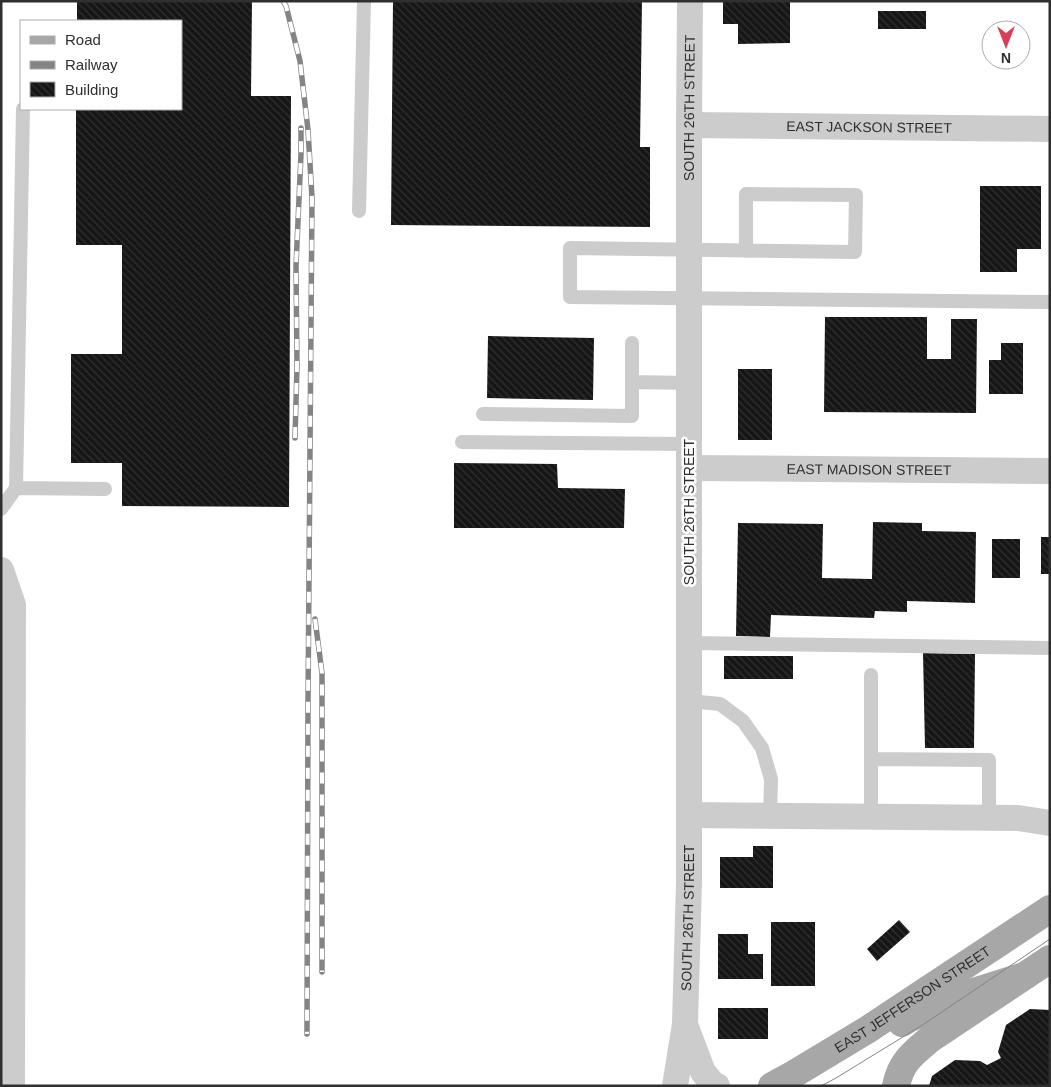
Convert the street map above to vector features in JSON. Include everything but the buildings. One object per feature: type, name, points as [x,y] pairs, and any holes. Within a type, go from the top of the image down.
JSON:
[{"type":"main road","name":"EAST JEFFERSON STREET","points":[[772,1086],[866,1030],[1050,909]]},
{"type":"main road","name":"EAST JEFFERSON STREET","points":[[896,1086],[902,1066],[913,1053],[930,1039],[1050,959]]},
{"type":"main road","name":"EAST JEFFERSON STREET","points":[[796,1086],[848,1057],[910,1018],[970,993],[1024,976]]},
{"type":"street","name":"SOUTH 26TH STREET","points":[[675,1086],[685,1024],[689,815],[688,126],[690,1]]},
{"type":"street","name":"EAST JACKSON STREET","points":[[688,126],[1050,129]]},
{"type":"street","name":"EAST MADISON STREET","points":[[689,456],[1050,471]]},
{"type":"street","points":[[1,570],[13,604],[12,1086]]},
{"type":"street","points":[[689,815],[1018,818],[1050,814]]},
{"type":"street","points":[[1018,818],[1050,823]]},
{"type":"street","name":"SOUTH 26TH STREET","points":[[685,1024],[703,1072],[717,1086]]},
{"type":"lane","points":[[359,212],[364,1]]},
{"type":"lane","points":[[1,509],[16,488],[24,110]]},
{"type":"lane","points":[[746,251],[746,194],[856,195],[855,252],[746,251],[570,248],[570,297],[1050,302]]},
{"type":"lane","points":[[483,414],[632,416],[632,343]]},
{"type":"lane","points":[[632,382],[689,383]]},
{"type":"lane","points":[[462,442],[689,456]]},
{"type":"lane","points":[[16,488],[105,489]]},
{"type":"lane","points":[[689,643],[1050,648]]},
{"type":"lane","points":[[871,675],[871,817]]},
{"type":"lane","points":[[689,701],[720,704],[744,721],[762,748],[771,779],[770,816]]},
{"type":"lane","points":[[871,759],[989,760],[989,818]]},
{"type":"tram line","points":[[821,1086],[924,1024],[1050,939]]},
{"type":"railway","points":[[283,1],[286,6],[300,61],[308,130],[312,198],[307,1034]]},
{"type":"railway","points":[[295,438],[297,366],[296,266],[301,128]]},
{"type":"railway","points":[[315,619],[322,673],[322,972]]}]
